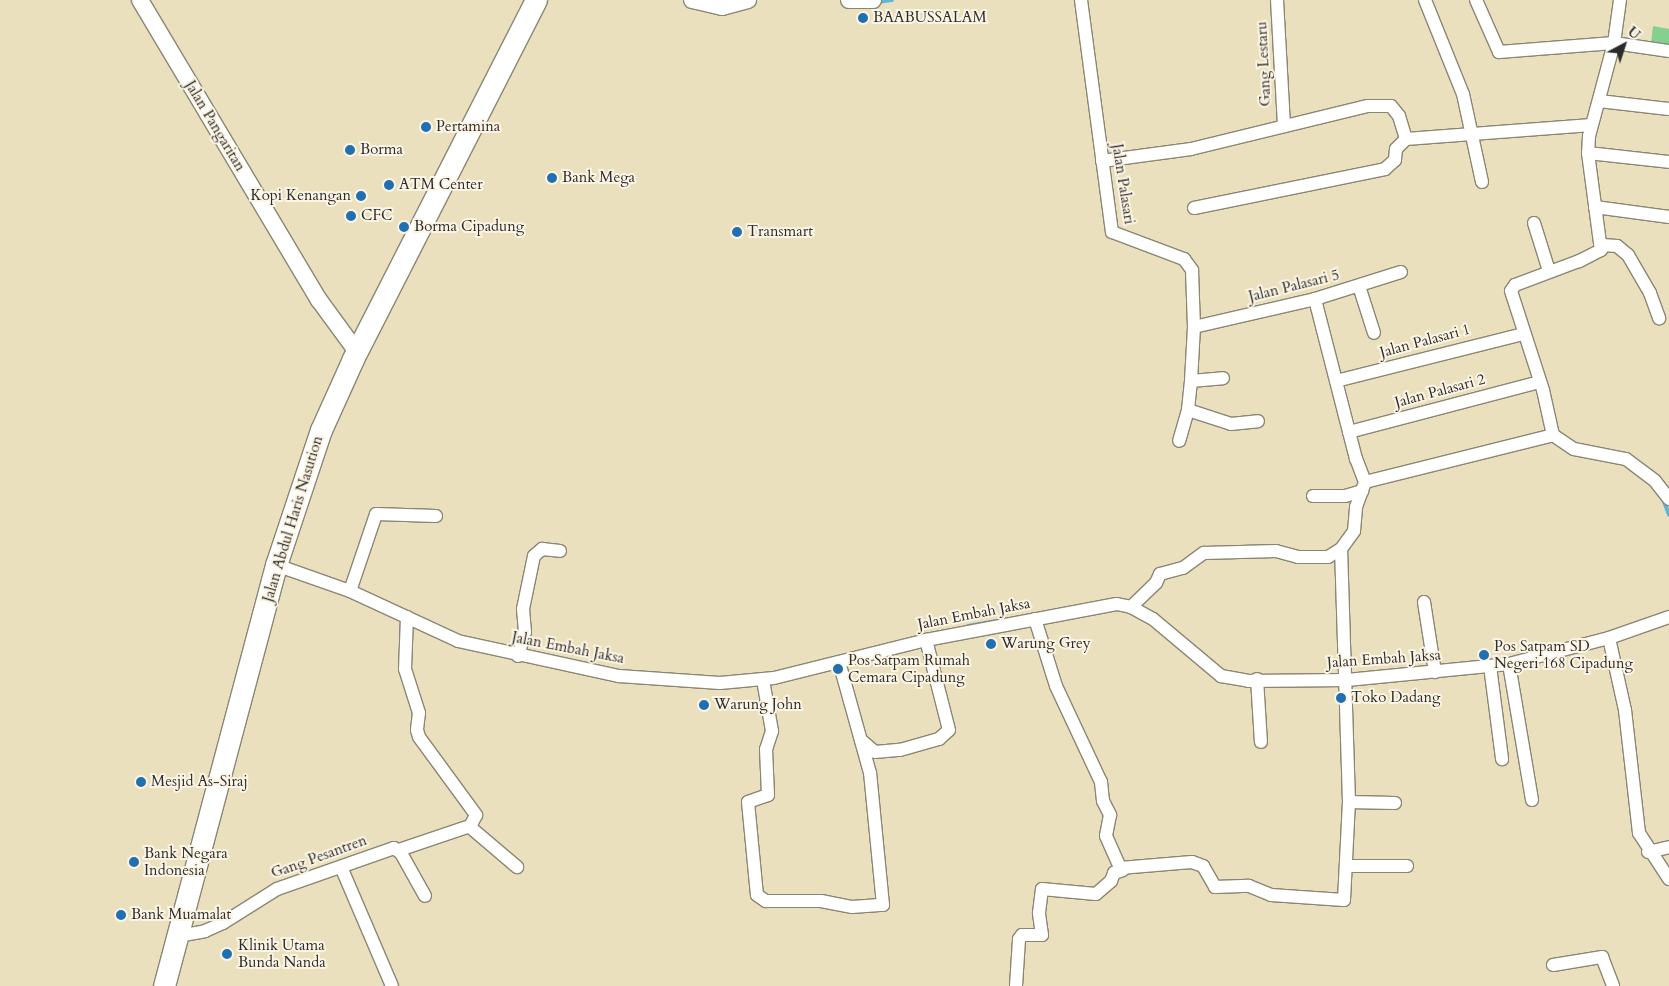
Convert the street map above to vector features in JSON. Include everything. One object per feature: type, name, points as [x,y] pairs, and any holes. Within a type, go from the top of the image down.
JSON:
[{"type":"highway","name":"Jalan Abdul Haris Nasution","points":[[164,986],[276,565],[321,430],[357,352],[536,0]]},
{"type":"street","name":"Jalan Pangaritan","points":[[140,0],[319,300],[357,352]]},
{"type":"street","points":[[696,1],[722,7],[748,0]]},
{"type":"street","points":[[849,0],[873,0]]},
{"type":"street","name":"Jalan Palasari","points":[[1080,0],[1113,234],[1184,259],[1191,265],[1194,327],[1191,381],[1188,410],[1179,441]]},
{"type":"street","name":"Gang Lestaru","points":[[1277,0],[1284,126]]},
{"type":"street","points":[[1425,0],[1463,94],[1482,182]]},
{"type":"street","points":[[1476,0],[1500,52],[1614,43],[1669,52]]},
{"type":"street","points":[[1620,0],[1614,43],[1591,125],[1588,153],[1602,245],[1599,253],[1549,271],[1511,289],[1523,334],[1540,382],[1553,435],[1574,449],[1626,459],[1655,481],[1669,499]]},
{"type":"street","points":[[1599,100],[1669,109]]},
{"type":"street","points":[[1102,161],[1191,149],[1368,106],[1389,104],[1399,116],[1406,139]]},
{"type":"street","points":[[1194,208],[1385,169],[1396,160],[1396,148],[1406,139],[1591,125]]},
{"type":"street","points":[[1588,153],[1669,162]]},
{"type":"street","points":[[1596,207],[1669,218]]},
{"type":"street","points":[[1534,223],[1549,271]]},
{"type":"street","points":[[1602,245],[1617,246],[1628,255],[1650,293],[1659,318]]},
{"type":"street","name":"Jalan Palasari 5","points":[[1194,327],[1315,299],[1400,272]]},
{"type":"street","points":[[1359,286],[1374,333]]},
{"type":"street","points":[[1131,607],[1156,583],[1160,574],[1183,568],[1204,553],[1276,551],[1319,558],[1334,555],[1354,531],[1363,487],[1315,299]]},
{"type":"street","name":"Jalan Palasari 1","points":[[1336,382],[1523,334]]},
{"type":"street","points":[[1191,381],[1222,378]]},
{"type":"street","name":"Jalan Palasari 2","points":[[1349,432],[1540,382]]},
{"type":"street","points":[[1188,410],[1231,424],[1258,421]]},
{"type":"street","points":[[1313,496],[1344,496],[1363,487],[1553,435]]},
{"type":"street","points":[[350,592],[376,514],[436,516]]},
{"type":"street","points":[[1016,986],[1019,939],[1022,935],[1042,934],[1040,913],[1042,889],[1096,894],[1111,882],[1114,873],[1122,870],[1192,862],[1202,866],[1216,887],[1249,886],[1271,895],[1344,900],[1349,802],[1347,680],[1341,548]]},
{"type":"street","points":[[518,656],[525,632],[523,609],[534,556],[542,549],[560,551]]},
{"type":"street","name":"Jalan Embah Jaksa","points":[[276,565],[350,592],[407,616],[458,641],[518,656],[638,678],[720,683],[763,680],[926,640],[1117,604],[1131,607],[1153,619],[1221,676],[1257,679],[1347,680],[1509,664],[1609,638],[1669,616]]},
{"type":"street","points":[[1424,602],[1435,672]]},
{"type":"street","points":[[407,616],[404,669],[420,713],[417,730],[476,815],[470,826],[517,867]]},
{"type":"street","points":[[1035,619],[1056,686],[1101,782],[1103,801],[1110,815],[1106,836],[1122,870]]},
{"type":"street","points":[[1609,638],[1625,710],[1638,830],[1648,852],[1669,879]]},
{"type":"street","points":[[861,740],[875,752],[900,750],[940,739],[949,730],[926,640]]},
{"type":"street","points":[[763,680],[772,731],[766,749],[768,796],[748,802],[755,891],[759,898],[766,901],[821,901],[839,907],[884,905],[870,773],[839,662]]},
{"type":"street","points":[[1509,664],[1532,800]]},
{"type":"street","points":[[1490,666],[1502,760]]},
{"type":"street","points":[[1257,679],[1261,742]]},
{"type":"street","points":[[1349,802],[1395,803]]},
{"type":"street","name":"Gang Pesantren","points":[[178,936],[205,931],[241,914],[270,892],[389,850],[399,850],[470,826]]},
{"type":"street","points":[[1648,852],[1669,847]]},
{"type":"street","points":[[399,850],[425,896]]},
{"type":"street","points":[[1347,866],[1407,866]]},
{"type":"street","points":[[341,867],[392,986]]},
{"type":"street","points":[[1553,965],[1602,957],[1613,986]]},
{"type":"green space","points":[[1653,26],[1669,29],[1669,45],[1651,43]]},
{"type":"waterway","points":[[876,2],[892,0]]},
{"type":"waterway","points":[[1663,499],[1669,515]]},
{"type":"waterway","points":[[968,626],[996,621]]},
{"type":"place","name":"BAABUSSALAM","points":[[863,18]]},
{"type":"place","name":"Pertamina","points":[[426,127]]},
{"type":"place","name":"Borma","points":[[350,150]]},
{"type":"place","name":"Bank Mega","points":[[552,178]]},
{"type":"place","name":"ATM Center","points":[[389,185]]},
{"type":"place","name":"Kopi Kenangan","points":[[361,196]]},
{"type":"place","name":"CFC","points":[[351,216]]},
{"type":"place","name":"Borma Cipadung","points":[[404,227]]},
{"type":"place","name":"Transmart","points":[[737,232]]},
{"type":"place","name":"Warung Grey","points":[[991,644]]},
{"type":"place","name":"Pos Satpam SD Negeri 168 Cipadung","points":[[1484,655]]},
{"type":"place","name":"Pos Satpam Rumah Cemara Cipadung","points":[[838,669]]},
{"type":"place","name":"Toko Dadang","points":[[1341,698]]},
{"type":"place","name":"Warung John","points":[[704,705]]},
{"type":"place","name":"Mesjid As-Siraj","points":[[141,782]]},
{"type":"place","name":"Bank Negara Indonesia","points":[[134,862]]},
{"type":"place","name":"Bank Muamalat","points":[[121,915]]},
{"type":"place","name":"Klinik Utama Bunda Nanda","points":[[227,954]]}]
